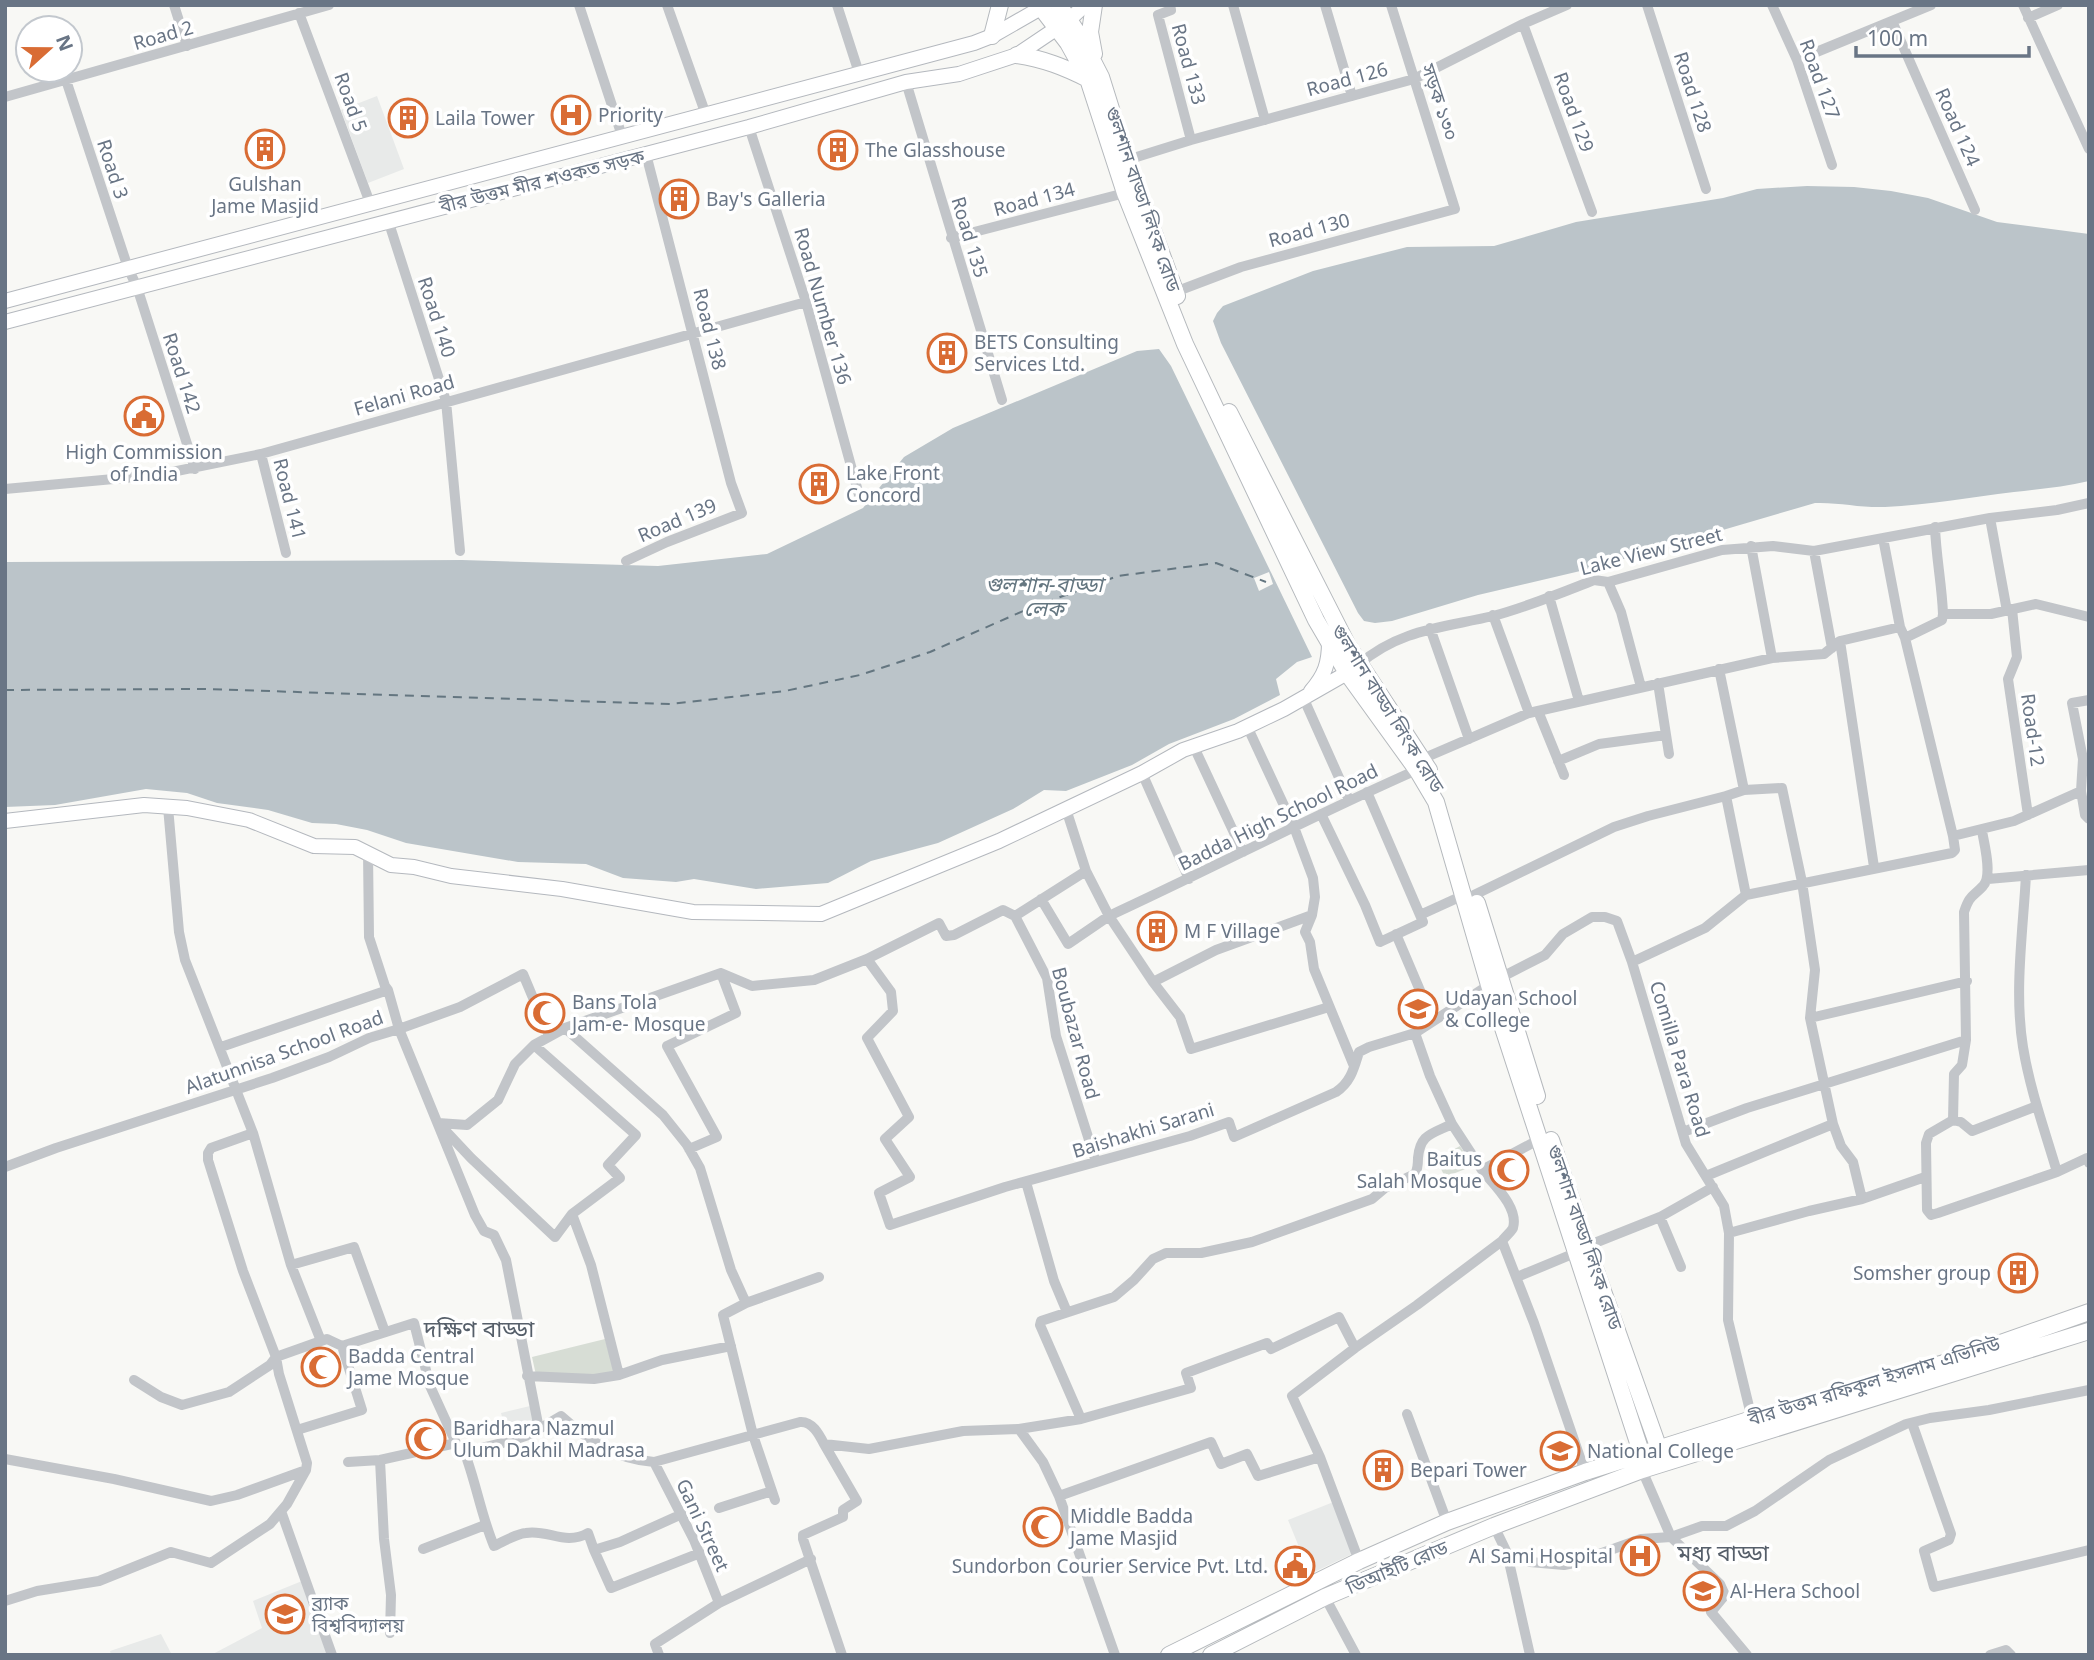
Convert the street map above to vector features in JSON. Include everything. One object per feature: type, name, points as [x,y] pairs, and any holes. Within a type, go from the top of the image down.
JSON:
[{"type":"main road","points":[[992,36],[1000,5]]},
{"type":"main road","points":[[1059,5],[1068,43],[1092,73]]},
{"type":"main road","name":"বীর উত্তম মীর শওকত সড়ক","points":[[5,322],[749,127],[906,82],[959,74],[1017,55],[1063,24],[1085,5]]},
{"type":"main road","points":[[1092,73],[1090,32],[1094,5]]},
{"type":"main road","name":"বীর উত্তম মীর শওকত সড়ক","points":[[5,301],[974,43],[992,36],[1042,6]]},
{"type":"main road","points":[[1042,6],[1063,24]]},
{"type":"main road","points":[[1017,55],[1092,73]]},
{"type":"main road","name":"গুলশান বাড্ডা লিংক রোড","points":[[1092,73],[1193,340],[1326,607],[1353,668]]},
{"type":"main road","name":"গুলশান বাড্ডা লিংক রোড","points":[[1092,73],[1125,193],[1186,346],[1316,620],[1329,642],[1353,668],[1422,765],[1469,895],[1581,1250],[1642,1462]]},
{"type":"main road","points":[[622,136],[646,154]]},
{"type":"main road","points":[[1305,696],[1321,680],[1329,664],[1329,642]]},
{"type":"main road","points":[[5,821],[144,805],[207,811],[249,820],[313,846],[355,847],[391,865],[414,867],[451,876],[562,889],[693,912],[821,915],[999,841],[1194,747],[1247,726],[1326,687],[1353,668]]},
{"type":"main road","name":"গুলশান বাড্ডা লিংক রোড","points":[[1495,981],[1540,1139],[1663,1455]]},
{"type":"main road","name":"বীর উত্তম রফিকুল ইসলাম এভিনিউ","points":[[1663,1455],[1752,1419],[1941,1364],[2089,1312]]},
{"type":"main road","name":"বীর উত্তম রফিকুল ইসলাম এভিনিউ","points":[[1663,1455],[2089,1331]]},
{"type":"main road","name":"ডিআইটি রোড","points":[[1211,1655],[1325,1597],[1663,1455]]},
{"type":"main road","points":[[1169,1655],[1359,1561],[1447,1522],[1585,1472],[1642,1462]]},
{"type":"main road","points":[[1489,1506],[1496,1525]]},
{"type":"street","points":[[174,5],[187,46]]},
{"type":"street","name":"Road 2","points":[[84,75],[329,5]]},
{"type":"street","points":[[579,5],[622,136]]},
{"type":"street","points":[[667,5],[706,115]]},
{"type":"street","points":[[837,5],[859,73]]},
{"type":"street","name":"Road 133","points":[[1170,5],[1171,10],[1157,16],[1191,140]]},
{"type":"street","points":[[1233,5],[1265,120]]},
{"type":"street","points":[[1325,5],[1352,96]]},
{"type":"street","name":"সড়ক ১৩০","points":[[1391,5],[1455,209]]},
{"type":"street","name":"Road 126","points":[[1126,160],[1414,79],[1567,5]]},
{"type":"street","name":"Road 128","points":[[1647,5],[1706,189]]},
{"type":"street","name":"Road 127","points":[[1772,5],[1797,60],[1832,165]]},
{"type":"street","points":[[1797,60],[1931,5]]},
{"type":"street","points":[[2023,5],[2089,149]]},
{"type":"street","points":[[2028,18],[2058,5]]},
{"type":"street","name":"Road 5","points":[[299,13],[370,203]]},
{"type":"street","name":"Road 124","points":[[1892,21],[1975,209]]},
{"type":"street","name":"Road 129","points":[[1523,24],[1592,212]]},
{"type":"street","name":"Road 135","points":[[906,82],[1002,400]]},
{"type":"street","name":"Road 2","points":[[5,97],[52,84]]},
{"type":"street","name":"Road 3","points":[[67,84],[137,288]]},
{"type":"street","name":"Road Number 136","points":[[749,127],[806,302],[859,495]]},
{"type":"street","name":"Road 138","points":[[646,154],[731,483],[742,513]]},
{"type":"street","name":"Road 134","points":[[951,238],[1125,193]]},
{"type":"street","name":"Road 130","points":[[1176,295],[1241,267],[1455,209]]},
{"type":"street","name":"Road 140","points":[[388,220],[446,401],[460,551]]},
{"type":"street","points":[[1176,295],[1288,259]]},
{"type":"street","name":"Road 142","points":[[137,288],[195,469]]},
{"type":"street","name":"Felani Road","points":[[5,489],[157,475],[261,454],[806,302]]},
{"type":"street","name":"Road 141","points":[[261,454],[286,553]]},
{"type":"street","name":"Lake View Street","points":[[1353,668],[1377,649],[1430,628],[1493,615],[1594,580],[1608,582],[1722,550],[1751,546],[1795,547],[1814,551],[1935,527],[2089,503]]},
{"type":"street","name":"Road 139","points":[[626,561],[742,513]]},
{"type":"street","name":"Road-12","points":[[1990,518],[2017,657],[2008,679],[2028,815]]},
{"type":"street","points":[[1905,638],[1942,621],[1941,577],[1935,527]]},
{"type":"street","points":[[1632,962],[1705,928],[1746,895],[1874,867],[1949,855],[1955,850],[1905,638],[1900,627],[1883,538]]},
{"type":"street","points":[[1751,546],[1772,657]]},
{"type":"street","points":[[1814,551],[1836,644],[1874,867]]},
{"type":"street","points":[[1608,582],[1620,612],[1641,687]]},
{"type":"street","points":[[1549,596],[1579,701]]},
{"type":"street","points":[[1943,614],[1991,614],[2036,604],[2089,617]]},
{"type":"street","points":[[1493,615],[1533,712],[1564,775]]},
{"type":"street","name":"Badda High School Road","points":[[1041,899],[1068,944],[1110,916],[1422,765],[1469,739],[1533,712],[1772,657],[1824,654],[1836,644],[1900,627]]},
{"type":"street","points":[[1430,628],[1469,739]]},
{"type":"street","points":[[1719,669],[1744,790]]},
{"type":"street","points":[[1658,683],[1669,754]]},
{"type":"street","points":[[1305,696],[1349,800]]},
{"type":"street","points":[[2089,700],[2073,703],[2083,759],[2081,791],[2085,815],[2089,819]]},
{"type":"street","points":[[1247,726],[1294,827],[1313,878],[1315,897],[1306,932],[1314,969],[1354,1066]]},
{"type":"street","points":[[1558,761],[1598,744],[1666,735]]},
{"type":"street","points":[[1194,747],[1243,852]]},
{"type":"street","points":[[1142,773],[1189,879]]},
{"type":"street","points":[[1420,915],[1614,827],[1744,790],[1782,788],[1802,883],[1815,970],[1810,1018],[1833,1124],[1841,1146],[1853,1162],[1862,1199]]},
{"type":"street","points":[[1953,836],[1982,831],[2028,815],[2081,791]]},
{"type":"street","points":[[1321,814],[1380,942],[1423,922],[1367,792]]},
{"type":"street","points":[[1727,796],[1746,895]]},
{"type":"street","points":[[168,807],[183,951],[253,1133],[291,1265],[321,1341]]},
{"type":"street","points":[[1066,809],[1086,871],[1110,916],[1153,982],[1181,1017],[1191,1049],[1329,1007]]},
{"type":"street","points":[[1953,1120],[1954,1074],[1962,1065],[1966,1040],[1965,912],[1968,900],[1988,878],[1982,831]]},
{"type":"street","points":[[368,852],[369,937],[399,1029],[460,1007],[523,974],[549,1036]]},
{"type":"street","points":[[1988,878],[2089,870]]},
{"type":"street","points":[[438,1123],[467,1125],[498,1100],[515,1064],[534,1045],[565,1028],[721,973],[752,986],[814,980],[867,959],[939,923],[946,936],[954,935],[1003,911],[1015,916],[1086,871]]},
{"type":"street","points":[[2026,875],[2020,999],[2023,1045],[2037,1107],[2057,1172]]},
{"type":"street","points":[[1153,982],[1216,950],[1312,915]]},
{"type":"street","name":"Boubazar Road","points":[[1015,916],[1047,978],[1056,1036],[1096,1162]]},
{"type":"street","name":"Comilla Para Road","points":[[1495,981],[1545,955],[1563,934],[1592,917],[1605,917],[1616,921],[1632,962],[1686,1144],[1724,1206],[1729,1233],[1728,1320],[1752,1419]]},
{"type":"street","points":[[1396,934],[1433,1021]]},
{"type":"street","name":"Baishakhi Sarani","points":[[867,959],[891,992],[893,1011],[867,1038],[909,1117],[886,1139],[910,1177],[879,1193],[890,1225],[1229,1122],[1234,1137],[1336,1092],[1352,1074],[1359,1052],[1415,1033]]},
{"type":"street","points":[[689,1149],[717,1137],[667,1046],[736,1013],[721,973]]},
{"type":"street","points":[[1359,1561],[1320,1457],[1292,1396],[1502,1241],[1513,1228],[1513,1216],[1508,1203],[1482,1170],[1452,1124],[1430,1076],[1415,1033],[1495,981]]},
{"type":"street","points":[[1810,1018],[1967,981]]},
{"type":"street","points":[[221,1047],[388,990]]},
{"type":"street","points":[[565,1028],[663,1115],[689,1149],[700,1168],[731,1270],[746,1303]]},
{"type":"street","name":"Alatunnisa School Road","points":[[5,1167],[56,1147],[222,1096],[236,1088],[272,1078],[329,1057],[369,1038],[399,1029],[475,1215],[484,1231],[494,1235],[506,1261],[539,1430]]},
{"type":"street","points":[[1683,1132],[1823,1083],[1966,1040]]},
{"type":"street","points":[[438,1123],[555,1237],[572,1214],[620,1178],[608,1165],[636,1135],[534,1045]]},
{"type":"street","points":[[2037,1107],[1972,1131],[1961,1122],[1953,1120],[1929,1134],[1926,1143],[1925,1177],[1927,1210],[1931,1215],[2088,1160]]},
{"type":"street","points":[[1081,1419],[1040,1325],[1041,1321],[1114,1297],[1153,1259],[1166,1253],[1201,1253],[1252,1242],[1372,1199],[1385,1188],[1415,1174],[1418,1170],[1420,1143],[1426,1136],[1452,1124]]},
{"type":"street","points":[[1706,1176],[1833,1124]]},
{"type":"street","points":[[5,1601],[37,1591],[99,1581],[171,1552],[211,1563],[270,1524],[306,1470],[307,1463],[276,1357],[243,1271],[208,1160],[211,1148],[253,1133]]},
{"type":"street","points":[[1482,1170],[1540,1139]]},
{"type":"street","points":[[1729,1233],[1862,1199],[1925,1177]]},
{"type":"street","points":[[1026,1182],[1054,1281],[1067,1312]]},
{"type":"street","points":[[1517,1277],[1660,1217],[1713,1187]]},
{"type":"street","points":[[572,1214],[591,1265],[619,1375]]},
{"type":"street","points":[[1660,1217],[1681,1266]]},
{"type":"street","points":[[1502,1241],[1585,1472]]},
{"type":"street","points":[[291,1265],[354,1247],[385,1332]]},
{"type":"street","points":[[719,1508],[774,1495],[753,1435],[723,1315],[746,1303],[819,1277]]},
{"type":"street","points":[[824,1444],[869,1448],[963,1431],[1019,1429],[1081,1419],[1191,1388],[1186,1373],[1267,1343],[1271,1349],[1339,1317],[1355,1348]]},
{"type":"street","points":[[134,1380],[161,1397],[183,1405],[229,1391],[270,1365],[276,1357],[321,1341],[327,1339],[342,1346],[414,1323],[430,1387],[475,1478],[485,1525],[494,1546],[525,1532],[562,1538],[579,1538],[588,1533],[611,1588],[700,1553]]},
{"type":"street","points":[[297,1430],[362,1410],[342,1346]]},
{"type":"street","points":[[527,1376],[594,1379],[619,1375],[662,1360],[731,1346]]},
{"type":"street","points":[[1507,1553],[1530,1562],[1564,1565],[1641,1539],[1671,1537],[1702,1526],[1717,1527],[1736,1523],[1829,1460],[1912,1423],[2089,1390]]},
{"type":"street","points":[[1407,1414],[1447,1522]]},
{"type":"street","points":[[348,1462],[380,1460],[460,1447],[490,1448],[500,1442],[534,1434],[561,1416],[610,1452],[634,1460],[654,1462],[806,1421],[820,1436],[857,1501],[843,1510],[843,1517],[803,1535],[842,1655]]},
{"type":"street","points":[[1912,1423],[1951,1534],[1949,1540],[1924,1551],[1934,1587],[2089,1550]]},
{"type":"street","points":[[1019,1429],[1043,1462],[1059,1496],[1115,1655]]},
{"type":"street","points":[[1059,1496],[1211,1442],[1221,1464],[1247,1454],[1258,1476],[1320,1457]]},
{"type":"street","points":[[5,1459],[114,1479],[211,1501],[237,1495],[306,1470]]},
{"type":"street","points":[[380,1460],[384,1539],[391,1595],[390,1633]]},
{"type":"street","name":"Gani Street","points":[[654,1462],[700,1553],[719,1604]]},
{"type":"street","points":[[1642,1462],[1671,1537],[1720,1584],[1724,1595],[1713,1608],[1712,1615],[1747,1655]]},
{"type":"street","points":[[281,1511],[332,1655]]},
{"type":"street","points":[[594,1550],[620,1542],[682,1514]]},
{"type":"street","points":[[424,1549],[485,1525]]},
{"type":"street","points":[[1496,1525],[1507,1553],[1530,1655]]},
{"type":"street","name":"Gani Street","points":[[659,1655],[655,1644],[719,1604],[811,1559]]},
{"type":"street","points":[[1325,1597],[1356,1655]]},
{"type":"street","points":[[1995,1653],[2006,1650],[2011,1655]]},
{"type":"shaded area","points":[[377,96],[404,169],[368,183],[341,110]]},
{"type":"shaded area","points":[[1460,1146],[1473,1166],[1445,1177],[1436,1159]]},
{"type":"shaded area","points":[[605,1339],[614,1371],[595,1376],[536,1375],[532,1357]]},
{"type":"shaded area","points":[[530,1406],[536,1430],[507,1438],[501,1413]]},
{"type":"shaded area","points":[[1336,1501],[1352,1554],[1310,1574],[1288,1520]]},
{"type":"shaded area","name":"ব্র্যাক বিশ্ববিদ্যালয়","points":[[302,1581],[327,1655],[211,1655],[262,1628],[253,1601]]},
{"type":"shaded area","points":[[161,1634],[172,1655],[111,1655],[110,1651]]},
{"type":"water","points":[[1807,186],[1891,191],[1928,198],[1997,222],[2089,234],[2089,481],[1901,506],[1815,503],[1593,568],[1478,595],[1392,621],[1364,621],[1221,343],[1213,321],[1223,306],[1313,271],[1407,247],[1494,246],[1576,222],[1723,198],[1757,189]]},
{"type":"water","name":"গুলশান-বাড্ডা লেক","points":[[1159,349],[1171,366],[1312,657],[1297,662],[1276,679],[1280,695],[1234,719],[1169,744],[1132,765],[1066,791],[1044,790],[1013,809],[938,843],[871,861],[828,883],[756,889],[694,879],[676,882],[623,878],[586,864],[518,862],[406,843],[367,830],[312,823],[268,810],[217,803],[187,793],[146,789],[55,805],[5,807],[5,562],[462,560],[658,566],[767,554],[863,508],[904,457],[953,428],[1137,351]]},
{"type":"pier","points":[[1269,572],[1273,584],[1259,591],[1254,578]]},
{"type":"ferry route","points":[[5,690],[204,689],[670,704],[785,691],[860,675],[930,652],[1030,608],[1118,576],[1216,563],[1266,582]]},
{"type":"place","name":"Priority","points":[[571,115]]},
{"type":"place","name":"Laila Tower","points":[[408,118]]},
{"type":"place","name":"Gulshan Jame Masjid","points":[[265,149]]},
{"type":"place","name":"The Glasshouse","points":[[838,150]]},
{"type":"place","name":"Bay's Galleria","points":[[679,199]]},
{"type":"place","name":"BETS Consulting Services Ltd.","points":[[947,353]]},
{"type":"place","name":"High Commission of India","points":[[144,416]]},
{"type":"place","name":"Lake Front Concord","points":[[819,484]]},
{"type":"place","name":"M F Village","points":[[1157,931]]},
{"type":"place","name":"Udayan School & College","points":[[1418,1009]]},
{"type":"place","name":"Bans Tola Jam-e- Mosque","points":[[545,1013]]},
{"type":"place","name":"Baitus Salah Mosque","points":[[1509,1170]]},
{"type":"place","name":"Somsher group","points":[[2018,1273]]},
{"type":"place","name":"Badda Central Jame Mosque","points":[[321,1367]]},
{"type":"place","name":"Baridhara Nazmul Ulum Dakhil Madrasa","points":[[426,1439]]},
{"type":"place","name":"National College","points":[[1560,1451]]},
{"type":"place","name":"Bepari Tower","points":[[1383,1470]]},
{"type":"place","name":"Middle Badda Jame Masjid","points":[[1043,1527]]},
{"type":"place","name":"Al Sami Hospital","points":[[1640,1556]]},
{"type":"place","name":"Sundorbon Courier Service Pvt. Ltd.","points":[[1295,1566]]},
{"type":"place","name":"Al-Hera School","points":[[1703,1591]]},
{"type":"place","name":"ব্র্যাক বিশ্ববিদ্যালয়","points":[[285,1614]]},
{"type":"district","name":"দক্ষিণ বাড্ডা","points":[[479,1328]]},
{"type":"district","name":"মধ্য বাড্ডা","points":[[1723,1552]]}]
